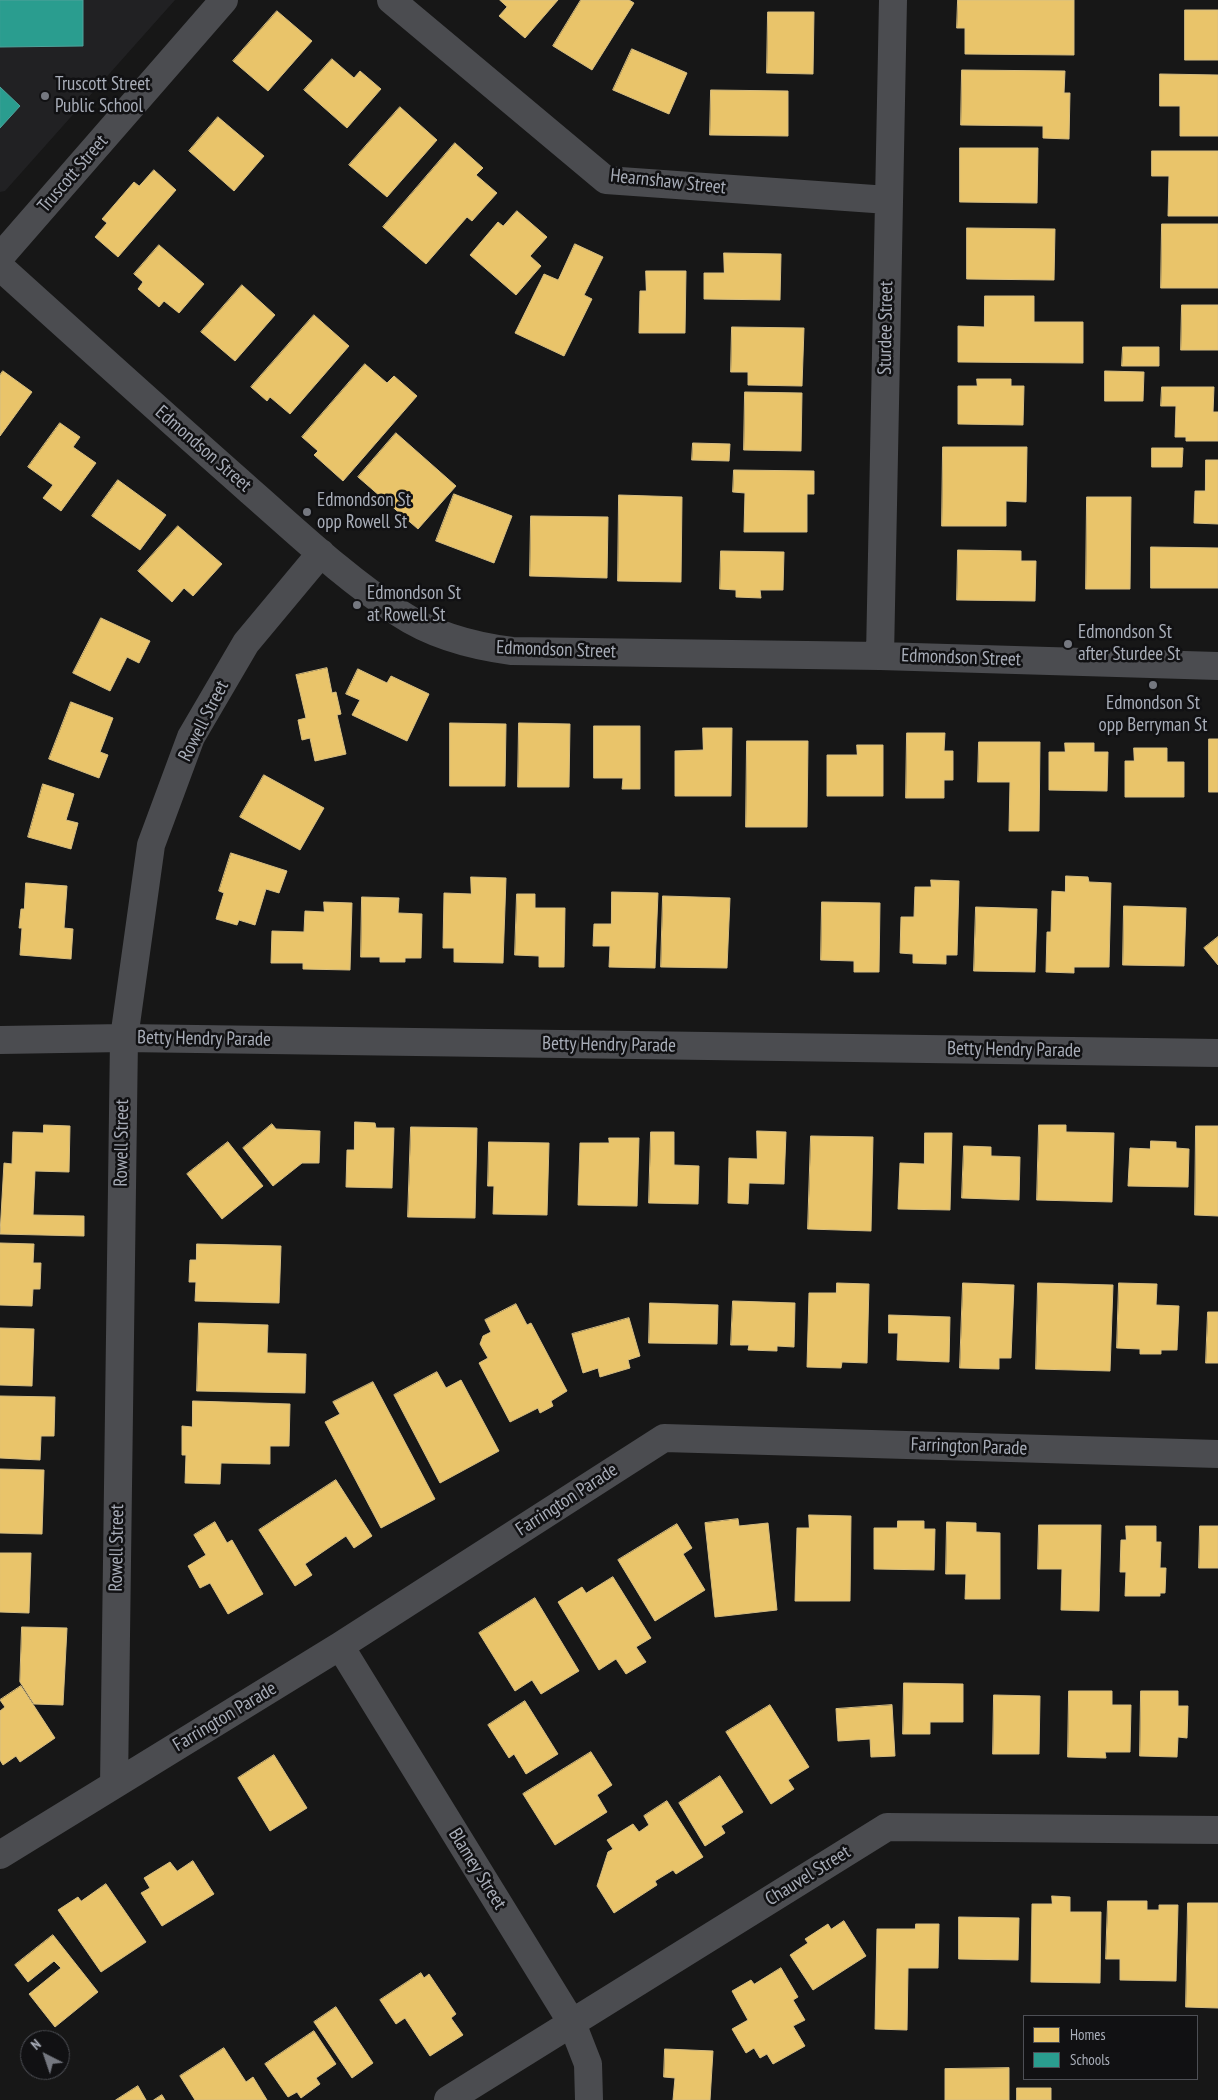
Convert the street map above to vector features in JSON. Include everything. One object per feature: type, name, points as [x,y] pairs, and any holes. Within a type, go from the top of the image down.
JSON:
[{"type":"street","name":"Truscott Street","points":[[0,257],[224,0]]},
{"type":"street","name":"Hearnshaw Street","points":[[391,0],[606,180],[888,200]]},
{"type":"street","name":"Sturdee Street","points":[[880,656],[893,0]]},
{"type":"street","name":"Edmondson Street","points":[[0,267],[145,399],[321,553],[400,614],[454,639],[484,648],[512,651],[880,656],[1218,666]]},
{"type":"street","name":"Rowell Street","points":[[114,1785],[124,1038],[151,845],[191,737],[246,643],[321,553]]},
{"type":"street","name":"Betty Hendry Parade","points":[[0,1040],[124,1038],[1218,1053]]},
{"type":"street","name":"Farrington Parade","points":[[0,1855],[340,1646],[664,1438],[1218,1454]]},
{"type":"street","name":"Blamey Street","points":[[340,1646],[572,2023],[588,2064],[588,2100]]},
{"type":"street","name":"Chauvel Street","points":[[448,2100],[887,1827],[1218,1830]]},
{"type":"shaded area","name":"Truscott Street Public School","points":[[0,0],[175,0],[5,191],[0,192]]},
{"type":"building: Homes","points":[[500,0],[558,0],[525,38],[499,16],[507,7]]},
{"type":"building: Homes","points":[[581,0],[629,0],[634,3],[592,70],[553,46]]},
{"type":"building: Homes","points":[[958,0],[1074,0],[1074,55],[965,54],[965,28],[957,28]]},
{"type":"building: Homes","points":[[1185,10],[1218,10],[1218,60],[1185,60]]},
{"type":"building: Homes","points":[[277,11],[312,41],[268,91],[233,61]]},
{"type":"building: Homes","points":[[768,12],[814,12],[813,74],[767,73]]},
{"type":"building: Homes","points":[[632,49],[687,73],[669,114],[613,90]]},
{"type":"building: Homes","points":[[332,59],[354,78],[360,71],[381,89],[347,128],[304,90]]},
{"type":"building: Homes","points":[[962,70],[1065,71],[1064,93],[1070,93],[1069,139],[1043,138],[1043,126],[961,125]]},
{"type":"building: Homes","points":[[1160,74],[1218,75],[1218,136],[1180,136],[1180,106],[1160,106]]},
{"type":"building: Homes","points":[[711,90],[788,91],[788,136],[710,135]]},
{"type":"building: Homes","points":[[400,107],[437,140],[387,197],[349,165]]},
{"type":"building: Homes","points":[[218,117],[264,156],[234,191],[189,151]]},
{"type":"building: Homes","points":[[455,143],[483,168],[476,175],[497,193],[472,221],[467,217],[426,264],[383,227]]},
{"type":"building: Homes","points":[[960,148],[1038,148],[1037,203],[960,202]]},
{"type":"building: Homes","points":[[1152,151],[1218,151],[1218,216],[1168,216],[1169,176],[1152,176]]},
{"type":"building: Homes","points":[[154,170],[176,190],[118,257],[95,237],[107,223],[102,219],[134,182],[139,186]]},
{"type":"building: Homes","points":[[517,211],[547,237],[530,256],[541,266],[516,295],[470,255],[498,222],[503,226]]},
{"type":"building: Homes","points":[[1162,224],[1218,224],[1218,288],[1161,288]]},
{"type":"building: Homes","points":[[967,228],[1055,229],[1054,280],[967,279]]},
{"type":"building: Homes","points":[[575,244],[603,257],[584,295],[592,299],[564,356],[515,333],[544,274],[558,280]]},
{"type":"building: Homes","points":[[159,245],[204,284],[179,313],[164,301],[159,307],[138,289],[143,282],[134,274]]},
{"type":"building: Homes","points":[[724,253],[781,254],[780,300],[704,299],[704,273],[724,273]]},
{"type":"building: Homes","points":[[646,271],[686,271],[685,333],[639,333],[640,291],[646,291]]},
{"type":"building: Homes","points":[[242,285],[275,315],[235,361],[201,332]]},
{"type":"building: Homes","points":[[985,296],[1034,296],[1034,322],[1083,322],[1083,363],[958,362],[958,326],[984,327]]},
{"type":"building: Homes","points":[[1182,305],[1218,305],[1218,350],[1181,350]]},
{"type":"building: Homes","points":[[314,315],[349,346],[290,414],[270,397],[267,401],[251,387]]},
{"type":"building: Homes","points":[[732,327],[804,328],[802,386],[748,385],[748,372],[731,372]]},
{"type":"building: Homes","points":[[1123,347],[1159,347],[1159,366],[1122,366]]},
{"type":"building: Homes","points":[[365,364],[387,383],[394,376],[417,396],[343,481],[314,455],[318,451],[302,437]]},
{"type":"building: Homes","points":[[3,371],[32,392],[0,436],[0,375]]},
{"type":"building: Homes","points":[[1105,371],[1144,372],[1143,401],[1105,401]]},
{"type":"building: Homes","points":[[977,379],[1011,379],[1011,386],[1024,386],[1023,425],[958,424],[958,386],[977,386]]},
{"type":"building: Homes","points":[[1162,387],[1214,387],[1213,412],[1218,412],[1218,441],[1186,441],[1186,437],[1175,437],[1176,406],[1161,406]]},
{"type":"building: Homes","points":[[745,392],[802,393],[801,451],[744,450]]},
{"type":"building: Homes","points":[[60,423],[80,437],[73,447],[96,463],[61,511],[43,498],[53,485],[28,467]]},
{"type":"building: Homes","points":[[396,433],[456,486],[418,529],[358,477]]},
{"type":"building: Homes","points":[[693,443],[730,444],[729,461],[692,460]]},
{"type":"building: Homes","points":[[943,447],[1027,447],[1026,502],[1006,501],[1006,526],[942,526]]},
{"type":"building: Homes","points":[[1152,448],[1183,448],[1182,467],[1152,467]]},
{"type":"building: Homes","points":[[1206,460],[1218,460],[1218,524],[1194,523],[1195,491],[1205,491]]},
{"type":"building: Homes","points":[[734,470],[814,471],[814,494],[807,494],[807,532],[744,532],[745,493],[733,492]]},
{"type":"building: Homes","points":[[118,480],[166,515],[140,550],[92,516]]},
{"type":"building: Homes","points":[[454,494],[512,516],[494,563],[436,541]]},
{"type":"building: Homes","points":[[619,495],[682,497],[681,582],[618,581]]},
{"type":"building: Homes","points":[[1087,497],[1131,497],[1130,589],[1086,589]]},
{"type":"building: Homes","points":[[531,516],[608,517],[607,578],[530,576]]},
{"type":"building: Homes","points":[[178,526],[222,564],[193,596],[184,588],[172,602],[138,571]]},
{"type":"building: Homes","points":[[1151,547],[1218,548],[1218,588],[1151,588]]},
{"type":"building: Homes","points":[[958,550],[1021,551],[1021,561],[1036,561],[1035,601],[957,600]]},
{"type":"building: Homes","points":[[721,551],[784,552],[783,590],[760,590],[761,598],[736,597],[736,590],[720,589]]},
{"type":"building: Homes","points":[[101,618],[150,641],[139,663],[127,657],[110,691],[73,673]]},
{"type":"building: Homes","points":[[327,668],[332,693],[336,692],[341,714],[337,715],[346,754],[315,761],[310,738],[302,740],[298,720],[306,718],[296,675]]},
{"type":"building: Homes","points":[[358,669],[387,683],[391,676],[429,694],[407,741],[352,715],[360,700],[346,694]]},
{"type":"building: Homes","points":[[71,702],[113,718],[100,752],[108,755],[99,778],[49,759]]},
{"type":"building: Homes","points":[[450,723],[506,724],[505,786],[450,786]]},
{"type":"building: Homes","points":[[519,723],[570,724],[569,787],[518,787]]},
{"type":"building: Homes","points":[[594,726],[640,726],[640,789],[622,789],[623,778],[594,778]]},
{"type":"building: Homes","points":[[703,728],[732,728],[731,796],[675,796],[675,751],[703,750]]},
{"type":"building: Homes","points":[[907,733],[945,733],[944,751],[953,751],[953,780],[944,780],[944,798],[906,798]]},
{"type":"building: Homes","points":[[1209,739],[1218,739],[1218,792],[1209,792]]},
{"type":"building: Homes","points":[[747,741],[808,741],[807,827],[746,827]]},
{"type":"building: Homes","points":[[979,742],[1040,742],[1039,831],[1009,831],[1010,782],[978,782]]},
{"type":"building: Homes","points":[[1065,743],[1094,743],[1094,752],[1108,752],[1107,791],[1049,790],[1049,752],[1065,752]]},
{"type":"building: Homes","points":[[857,745],[883,745],[883,796],[827,796],[827,755],[857,755]]},
{"type":"building: Homes","points":[[1134,748],[1167,748],[1167,762],[1184,762],[1184,797],[1125,797],[1125,761],[1134,761]]},
{"type":"building: Homes","points":[[264,775],[324,808],[300,850],[240,817]]},
{"type":"building: Homes","points":[[43,784],[74,794],[66,820],[78,823],[71,849],[28,837]]},
{"type":"building: Homes","points":[[231,853],[287,871],[279,893],[266,889],[255,925],[239,920],[237,925],[216,919],[224,893],[219,891]]},
{"type":"building: Homes","points":[[1066,876],[1088,877],[1089,882],[1111,883],[1109,967],[1074,967],[1074,973],[1046,972],[1047,932],[1051,932],[1052,891],[1065,892]]},
{"type":"building: Homes","points":[[471,877],[506,878],[503,963],[454,962],[454,948],[443,948],[444,893],[471,894]]},
{"type":"building: Homes","points":[[931,880],[959,881],[957,955],[946,955],[946,964],[913,963],[913,954],[900,953],[901,917],[914,917],[915,887],[931,887]]},
{"type":"building: Homes","points":[[26,883],[67,886],[64,928],[73,929],[71,959],[20,955],[22,928],[19,928],[21,909],[24,909]]},
{"type":"building: Homes","points":[[612,892],[658,893],[655,968],[609,967],[610,946],[593,946],[594,924],[611,924]]},
{"type":"building: Homes","points":[[517,894],[535,894],[535,908],[565,908],[564,967],[539,967],[539,956],[515,955]]},
{"type":"building: Homes","points":[[663,896],[730,898],[727,968],[661,967]]},
{"type":"building: Homes","points":[[362,897],[399,898],[398,913],[422,914],[421,958],[405,958],[405,962],[380,962],[380,957],[361,957]]},
{"type":"building: Homes","points":[[324,902],[352,903],[350,970],[303,969],[303,963],[271,963],[272,931],[304,932],[305,911],[324,912]]},
{"type":"building: Homes","points":[[822,902],[880,903],[879,972],[854,972],[854,961],[821,960]]},
{"type":"building: Homes","points":[[1124,906],[1186,908],[1184,966],[1123,965]]},
{"type":"building: Homes","points":[[976,907],[1037,909],[1035,972],[974,971]]},
{"type":"building: Homes","points":[[1218,937],[1218,965],[1204,948]]},
{"type":"building: Homes","points":[[355,1122],[375,1123],[376,1128],[394,1128],[392,1188],[346,1187],[347,1150],[354,1150]]},
{"type":"building: Homes","points":[[272,1124],[276,1129],[320,1131],[319,1163],[302,1163],[273,1186],[243,1148]]},
{"type":"building: Homes","points":[[44,1125],[70,1126],[69,1172],[35,1171],[33,1215],[84,1216],[84,1236],[0,1234],[4,1163],[12,1164],[13,1132],[43,1133]]},
{"type":"building: Homes","points":[[1039,1125],[1066,1125],[1066,1132],[1114,1133],[1112,1202],[1037,1200]]},
{"type":"building: Homes","points":[[1196,1126],[1218,1126],[1218,1216],[1195,1215]]},
{"type":"building: Homes","points":[[411,1127],[477,1128],[475,1218],[408,1217]]},
{"type":"building: Homes","points":[[757,1131],[786,1132],[784,1184],[749,1183],[748,1204],[728,1203],[729,1158],[757,1159]]},
{"type":"building: Homes","points":[[651,1132],[674,1132],[674,1165],[699,1166],[698,1204],[649,1203]]},
{"type":"building: Homes","points":[[925,1133],[952,1133],[950,1210],[898,1209],[900,1163],[924,1164]]},
{"type":"building: Homes","points":[[811,1136],[873,1137],[871,1231],[808,1229]]},
{"type":"building: Homes","points":[[609,1138],[639,1138],[637,1206],[578,1205],[580,1143],[609,1143]]},
{"type":"building: Homes","points":[[1151,1141],[1176,1142],[1176,1148],[1189,1149],[1188,1187],[1128,1186],[1130,1148],[1150,1149]]},
{"type":"building: Homes","points":[[228,1142],[263,1186],[222,1219],[187,1174]]},
{"type":"building: Homes","points":[[489,1142],[549,1143],[547,1215],[493,1214],[494,1186],[488,1186]]},
{"type":"building: Homes","points":[[964,1146],[991,1147],[991,1156],[1020,1157],[1019,1200],[962,1198]]},
{"type":"building: Homes","points":[[0,1243],[34,1244],[33,1263],[41,1263],[40,1289],[33,1289],[32,1306],[0,1305]]},
{"type":"building: Homes","points":[[197,1244],[281,1246],[279,1303],[195,1301],[196,1282],[189,1282],[190,1260],[196,1260]]},
{"type":"building: Homes","points":[[837,1283],[869,1284],[867,1363],[842,1362],[841,1368],[807,1367],[809,1293],[836,1293]]},
{"type":"building: Homes","points":[[963,1283],[1014,1285],[1011,1358],[999,1358],[999,1369],[960,1368]]},
{"type":"building: Homes","points":[[1038,1283],[1113,1285],[1110,1371],[1036,1369]]},
{"type":"building: Homes","points":[[1119,1283],[1157,1284],[1156,1305],[1179,1306],[1177,1350],[1161,1350],[1161,1354],[1140,1354],[1140,1349],[1117,1348]]},
{"type":"building: Homes","points":[[733,1301],[795,1303],[794,1347],[777,1346],[777,1351],[748,1350],[749,1345],[731,1345]]},
{"type":"building: Homes","points":[[650,1303],[718,1305],[717,1344],[649,1343]]},
{"type":"building: Homes","points":[[516,1304],[527,1325],[531,1323],[567,1391],[551,1401],[553,1406],[540,1413],[538,1408],[510,1422],[479,1363],[488,1358],[480,1344],[483,1336],[491,1332],[485,1320]]},
{"type":"building: Homes","points":[[1208,1312],[1218,1312],[1218,1363],[1206,1363]]},
{"type":"building: Homes","points":[[889,1315],[950,1317],[949,1362],[897,1360],[898,1333],[889,1333]]},
{"type":"building: Homes","points":[[629,1318],[640,1356],[628,1360],[630,1368],[600,1377],[598,1368],[583,1373],[572,1334]]},
{"type":"building: Homes","points":[[199,1323],[268,1325],[267,1353],[306,1354],[305,1393],[197,1391]]},
{"type":"building: Homes","points":[[0,1328],[34,1329],[32,1386],[0,1385]]},
{"type":"building: Homes","points":[[437,1372],[446,1388],[461,1380],[499,1451],[440,1483],[394,1395]]},
{"type":"building: Homes","points":[[373,1382],[435,1499],[381,1528],[325,1422],[340,1414],[333,1402]]},
{"type":"building: Homes","points":[[0,1396],[55,1397],[54,1436],[41,1436],[40,1460],[0,1458]]},
{"type":"building: Homes","points":[[193,1401],[290,1404],[289,1446],[270,1446],[270,1464],[221,1463],[220,1484],[185,1483],[186,1455],[182,1455],[182,1426],[192,1427]]},
{"type":"building: Homes","points":[[0,1469],[44,1470],[42,1534],[0,1533]]},
{"type":"building: Homes","points":[[336,1480],[372,1536],[354,1548],[346,1536],[305,1564],[312,1575],[295,1586],[259,1530]]},
{"type":"building: Homes","points":[[809,1515],[851,1516],[850,1601],[795,1601],[797,1528],[809,1528]]},
{"type":"building: Homes","points":[[738,1519],[739,1526],[768,1523],[777,1610],[715,1617],[705,1523]]},
{"type":"building: Homes","points":[[898,1521],[924,1521],[924,1529],[935,1529],[934,1570],[874,1569],[874,1528],[897,1528]]},
{"type":"building: Homes","points":[[215,1522],[227,1543],[232,1540],[263,1594],[228,1614],[210,1583],[200,1588],[188,1566],[206,1555],[194,1535]]},
{"type":"building: Homes","points":[[947,1522],[976,1523],[976,1532],[1000,1533],[1000,1599],[965,1599],[966,1574],[946,1574]]},
{"type":"building: Homes","points":[[677,1524],[692,1548],[683,1554],[705,1590],[655,1621],[618,1560]]},
{"type":"building: Homes","points":[[1039,1525],[1101,1525],[1099,1611],[1061,1610],[1062,1569],[1038,1569]]},
{"type":"building: Homes","points":[[1126,1526],[1156,1526],[1156,1542],[1161,1542],[1160,1568],[1166,1568],[1165,1593],[1160,1593],[1160,1596],[1125,1596],[1126,1572],[1120,1572],[1121,1540],[1126,1540]]},
{"type":"building: Homes","points":[[1200,1526],[1218,1526],[1218,1568],[1199,1568]]},
{"type":"building: Homes","points":[[0,1553],[31,1553],[29,1613],[0,1612]]},
{"type":"building: Homes","points":[[613,1577],[651,1638],[636,1647],[646,1662],[626,1674],[616,1659],[599,1670],[558,1602],[582,1587],[586,1593]]},
{"type":"building: Homes","points":[[535,1598],[579,1671],[541,1694],[532,1680],[515,1691],[479,1633]]},
{"type":"building: Homes","points":[[22,1627],[67,1628],[63,1705],[34,1704],[20,1682]]},
{"type":"building: Homes","points":[[904,1683],[963,1684],[963,1722],[930,1722],[930,1734],[903,1734]]},
{"type":"building: Homes","points":[[21,1686],[55,1738],[20,1762],[16,1756],[3,1765],[0,1760],[0,1711],[5,1707],[0,1700]]},
{"type":"building: Homes","points":[[1069,1691],[1112,1691],[1112,1705],[1131,1705],[1130,1752],[1105,1752],[1106,1758],[1068,1757]]},
{"type":"building: Homes","points":[[1141,1691],[1178,1691],[1178,1706],[1188,1706],[1187,1738],[1178,1737],[1177,1757],[1140,1756]]},
{"type":"building: Homes","points":[[994,1695],[1040,1696],[1039,1754],[993,1754]]},
{"type":"building: Homes","points":[[525,1701],[558,1754],[526,1774],[514,1754],[509,1758],[488,1725]]},
{"type":"building: Homes","points":[[770,1705],[809,1767],[788,1780],[794,1789],[771,1804],[726,1732]]},
{"type":"building: Homes","points":[[892,1705],[895,1756],[871,1757],[870,1739],[838,1741],[836,1709]]},
{"type":"building: Homes","points":[[591,1752],[612,1785],[597,1795],[607,1812],[555,1845],[523,1794]]},
{"type":"building: Homes","points":[[274,1755],[307,1808],[270,1831],[238,1778]]},
{"type":"building: Homes","points":[[720,1776],[743,1812],[721,1826],[725,1833],[705,1846],[679,1803]]},
{"type":"building: Homes","points":[[667,1801],[703,1857],[676,1874],[673,1870],[655,1881],[657,1885],[614,1913],[597,1886],[608,1852],[613,1849],[607,1840],[633,1824],[639,1832],[649,1825],[644,1816]]},
{"type":"building: Homes","points":[[193,1861],[214,1894],[162,1926],[141,1893],[150,1888],[144,1878],[170,1862],[177,1871]]},
{"type":"building: Homes","points":[[106,1884],[146,1942],[101,1972],[58,1910],[78,1897],[81,1901]]},
{"type":"building: Homes","points":[[1052,1896],[1070,1897],[1070,1912],[1101,1912],[1100,1983],[1031,1982],[1032,1904],[1052,1904]]},
{"type":"building: Homes","points":[[1108,1901],[1147,1901],[1147,1910],[1159,1910],[1159,1905],[1178,1905],[1176,1981],[1120,1980],[1120,1959],[1106,1959]]},
{"type":"building: Homes","points":[[1188,1903],[1218,1903],[1218,2008],[1186,2007]]},
{"type":"building: Homes","points":[[959,1917],[1019,1918],[1018,1960],[959,1959]]},
{"type":"building: Homes","points":[[844,1921],[866,1956],[813,1990],[790,1955],[808,1943],[805,1939],[828,1924],[831,1929]]},
{"type":"building: Homes","points":[[916,1924],[939,1924],[938,1968],[908,1968],[907,2030],[875,2029],[877,1929],[915,1929]]},
{"type":"building: Homes","points":[[53,1935],[98,1992],[55,2027],[29,1994],[61,1968],[54,1961],[28,1982],[15,1965]]},
{"type":"building: Homes","points":[[781,1968],[798,1997],[793,2000],[805,2020],[793,2026],[805,2046],[773,2064],[767,2054],[760,2058],[754,2048],[746,2053],[732,2029],[748,2020],[732,1991],[751,1980],[754,1984]]},
{"type":"building: Homes","points":[[421,1973],[424,1978],[429,1974],[456,2014],[451,2018],[463,2035],[430,2056],[405,2018],[396,2024],[380,2000]]},
{"type":"building: Homes","points":[[336,2007],[373,2063],[352,2078],[314,2022]]},
{"type":"building: Homes","points":[[314,2031],[336,2064],[316,2078],[320,2084],[301,2098],[297,2092],[288,2097],[265,2064]]},
{"type":"building: Homes","points":[[224,2048],[246,2082],[253,2077],[267,2100],[195,2100],[180,2076]]},
{"type":"building: Homes","points":[[665,2049],[713,2051],[710,2100],[673,2100],[675,2078],[664,2077]]},
{"type":"building: Homes","points":[[1009,2068],[1009,2100],[945,2100],[945,2069]]},
{"type":"building: Homes","points":[[138,2086],[146,2100],[116,2100]]},
{"type":"building: Homes","points":[[1017,2088],[1051,2088],[1051,2100],[1017,2100]]},
{"type":"building: Homes","points":[[162,2095],[165,2100],[154,2100]]},
{"type":"building: Schools","points":[[0,0],[83,0],[83,46],[0,47]]},
{"type":"building: Schools","points":[[0,87],[20,106],[0,128]]},
{"type":"place","name":"Truscott Street Public School","points":[[45,96]]},
{"type":"place","name":"Edmondson St opp Rowell St","points":[[307,512]]},
{"type":"place","name":"Edmondson St at Rowell St","points":[[357,605]]},
{"type":"place","name":"Edmondson St after Sturdee St","points":[[1068,644]]},
{"type":"place","name":"Edmondson St opp Berryman St","points":[[1153,685]]}]
